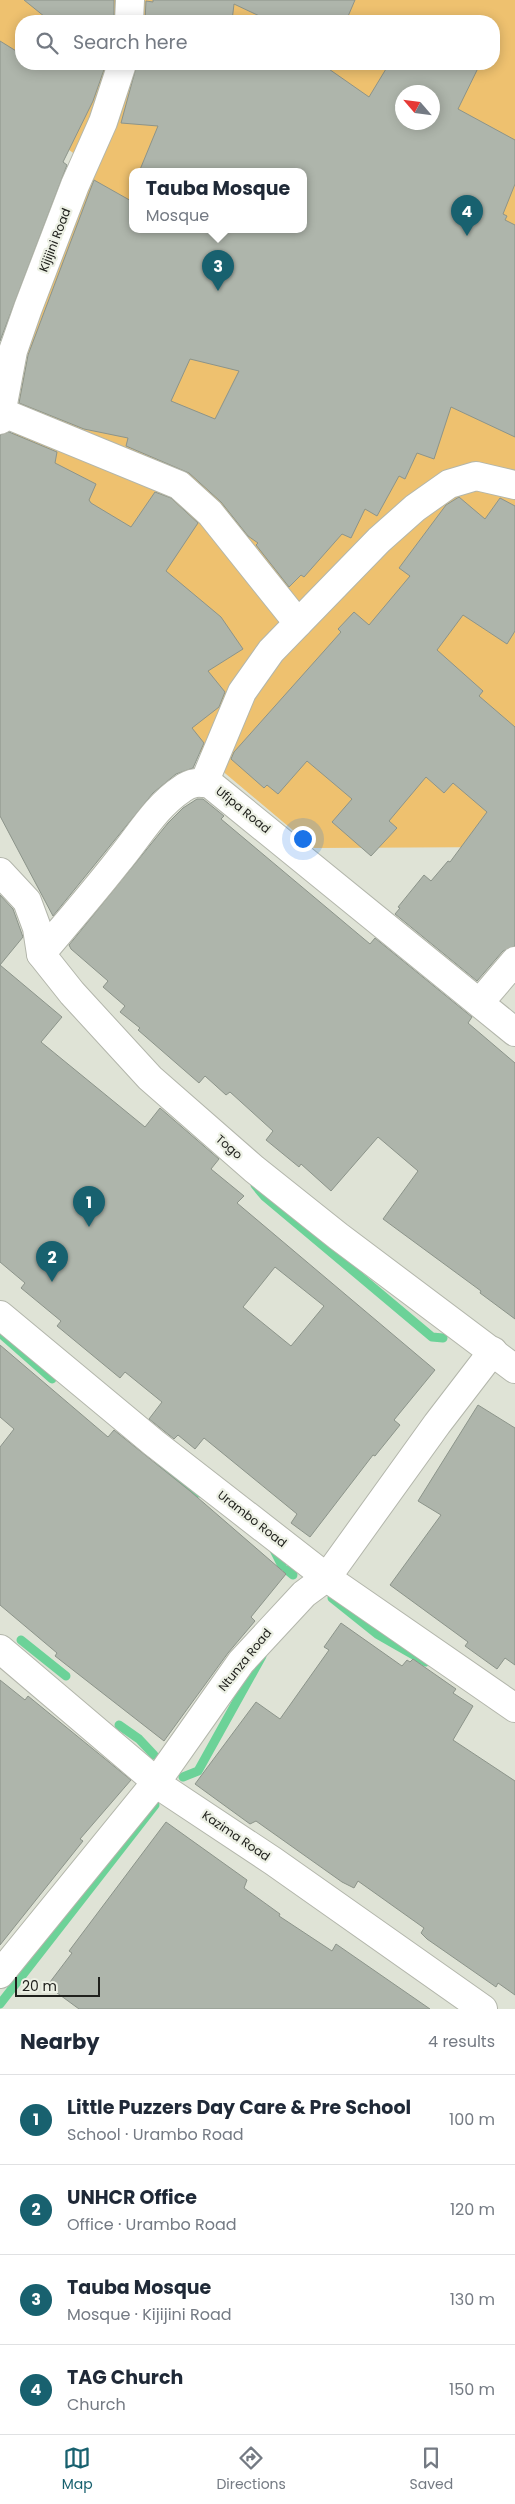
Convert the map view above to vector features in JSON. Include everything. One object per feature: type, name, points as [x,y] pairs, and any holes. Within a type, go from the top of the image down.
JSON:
[{"type":"street","points":[[129,15],[130,0]]},
{"type":"street","name":"Kijijini Road","points":[[1,416],[7,350],[103,122],[120,70]]},
{"type":"street","points":[[1,416],[179,485],[210,513],[298,623]]},
{"type":"street","points":[[204,782],[242,692],[271,651],[379,540],[415,508],[449,484],[476,476],[515,486]]},
{"type":"street","name":"Ufipa Road","points":[[41,954],[112,870],[162,804],[182,788],[194,782],[204,782],[210,784],[515,1032]]},
{"type":"street","points":[[1,869],[27,901],[37,928],[41,954]]},
{"type":"street","name":"Togo","points":[[41,954],[118,1044],[150,1078],[254,1169],[338,1236],[493,1350],[515,1369]]},
{"type":"street","points":[[480,1002],[515,961]]},
{"type":"street","name":"Urambo Road","points":[[0,1315],[154,1443],[327,1578],[515,1708]]},
{"type":"street","name":"Ntunza Road","points":[[0,1974],[157,1781],[241,1662],[304,1594],[327,1578],[437,1424],[493,1350]]},
{"type":"street","name":"Kazima Road","points":[[0,1649],[166,1790],[273,1861],[482,2009]]},
{"type":"shaded area","points":[[0,0],[515,0],[515,847],[314,848],[0,584],[0,539],[13,433],[36,310],[94,168],[0,100]]},
{"type":"building","points":[[24,0],[114,0],[114,15],[43,15]]},
{"type":"building","points":[[153,0],[355,0],[349,15],[257,15],[234,4],[233,15],[145,15],[146,1],[153,2]]},
{"type":"building","points":[[0,41],[15,50],[15,70],[104,70],[93,101],[63,162],[67,165],[0,341]]},
{"type":"building","points":[[135,70],[330,70],[369,97],[385,70],[477,70],[458,109],[515,140],[515,184],[503,214],[507,216],[505,220],[515,225],[515,437],[451,407],[434,459],[417,453],[405,479],[399,476],[377,516],[365,509],[351,538],[342,534],[304,577],[301,575],[289,587],[256,545],[258,543],[248,536],[221,502],[189,473],[126,446],[128,438],[84,429],[19,403],[28,355],[94,180],[129,200],[129,233],[307,233],[307,168],[141,168],[158,126],[121,123]],"holes":[[[190,359],[239,371],[215,419],[171,401]]]},
{"type":"building","points":[[9,432],[57,452],[55,463],[96,484],[89,500],[91,503],[131,527],[155,492],[171,498],[198,523],[166,571],[221,617],[243,649],[208,671],[225,692],[219,707],[192,728],[204,743],[193,768],[176,774],[153,793],[53,916],[0,816],[0,435]]},
{"type":"building","points":[[459,497],[485,519],[500,498],[515,506],[515,631],[507,644],[463,615],[437,650],[483,691],[479,696],[515,727],[515,946],[503,951],[477,981],[395,914],[400,908],[398,907],[424,875],[431,881],[448,861],[450,862],[487,812],[453,783],[444,793],[426,777],[389,821],[397,828],[371,856],[332,822],[352,799],[307,761],[278,794],[267,785],[264,788],[231,759],[234,752],[341,632],[338,629],[354,612],[369,625],[410,576],[399,568],[446,505]]},
{"type":"building","points":[[197,799],[203,799],[224,816],[221,819],[370,944],[375,938],[472,1017],[468,1023],[515,1063],[515,1319],[480,1293],[481,1291],[383,1219],[418,1171],[378,1137],[331,1191],[301,1164],[299,1167],[266,1140],[273,1131],[230,1092],[226,1095],[205,1076],[199,1083],[138,1030],[140,1028],[120,1012],[125,1006],[103,987],[108,981],[71,949],[69,945],[168,823],[183,808]]},
{"type":"building","points":[[0,895],[13,909],[23,937],[0,965]]},
{"type":"building","points":[[0,965],[62,1017],[41,1042],[145,1127],[160,1108],[219,1159],[211,1169],[244,1196],[237,1203],[435,1370],[394,1420],[400,1425],[375,1456],[373,1455],[310,1537],[291,1523],[297,1514],[204,1438],[195,1449],[178,1435],[174,1439],[149,1419],[162,1402],[125,1372],[120,1378],[57,1326],[61,1321],[21,1288],[25,1283],[0,1262]],"holes":[[[275,1267],[324,1306],[291,1346],[243,1307]]]},
{"type":"building","points":[[0,1345],[108,1437],[114,1430],[190,1491],[286,1574],[251,1617],[255,1621],[228,1653],[164,1741],[55,1656],[57,1653],[0,1605],[0,1447],[14,1429],[0,1417]]},
{"type":"building","points":[[478,1405],[515,1428],[515,1665],[505,1658],[497,1669],[465,1646],[468,1642],[390,1585],[441,1515],[418,1501]]},
{"type":"building","points":[[341,1623],[402,1666],[407,1660],[410,1662],[413,1659],[456,1689],[453,1693],[473,1706],[453,1740],[515,1781],[515,1995],[498,1983],[496,1987],[427,1939],[421,1933],[424,1928],[358,1881],[354,1888],[342,1882],[256,1821],[250,1824],[195,1784],[256,1702],[280,1719],[329,1650],[324,1647]]},
{"type":"building","points":[[0,1680],[25,1700],[28,1696],[131,1780],[80,1839],[83,1841],[0,1945]]},
{"type":"building","points":[[166,1822],[247,1880],[244,1888],[280,1914],[279,1916],[332,1951],[336,1944],[430,2009],[79,2009],[49,1987],[50,1982],[72,1953],[69,1951]]},
{"type":"waterway","points":[[255,1185],[264,1196],[432,1337],[443,1338]]},
{"type":"waterway","points":[[0,1333],[52,1379]]},
{"type":"waterway","points":[[159,1461],[170,1475],[199,1493]]},
{"type":"waterway","points":[[273,1548],[282,1566]]},
{"type":"waterway","points":[[287,1570],[293,1575]]},
{"type":"waterway","points":[[332,1598],[377,1634],[426,1662]]},
{"type":"waterway","points":[[21,1640],[66,1676]]},
{"type":"waterway","points":[[183,1777],[198,1771],[262,1656]]},
{"type":"waterway","points":[[119,1725],[139,1739],[154,1755]]},
{"type":"waterway","points":[[0,2004],[155,1805]]},
{"type":"place","name":"TAG Church","points":[[467,236]]},
{"type":"place","name":"Tauba Mosque","points":[[218,291]]},
{"type":"place","name":"Little Puzzers Day Care & Pre School","points":[[89,1227]]},
{"type":"place","name":"UNHCR Office","points":[[52,1282]]}]
